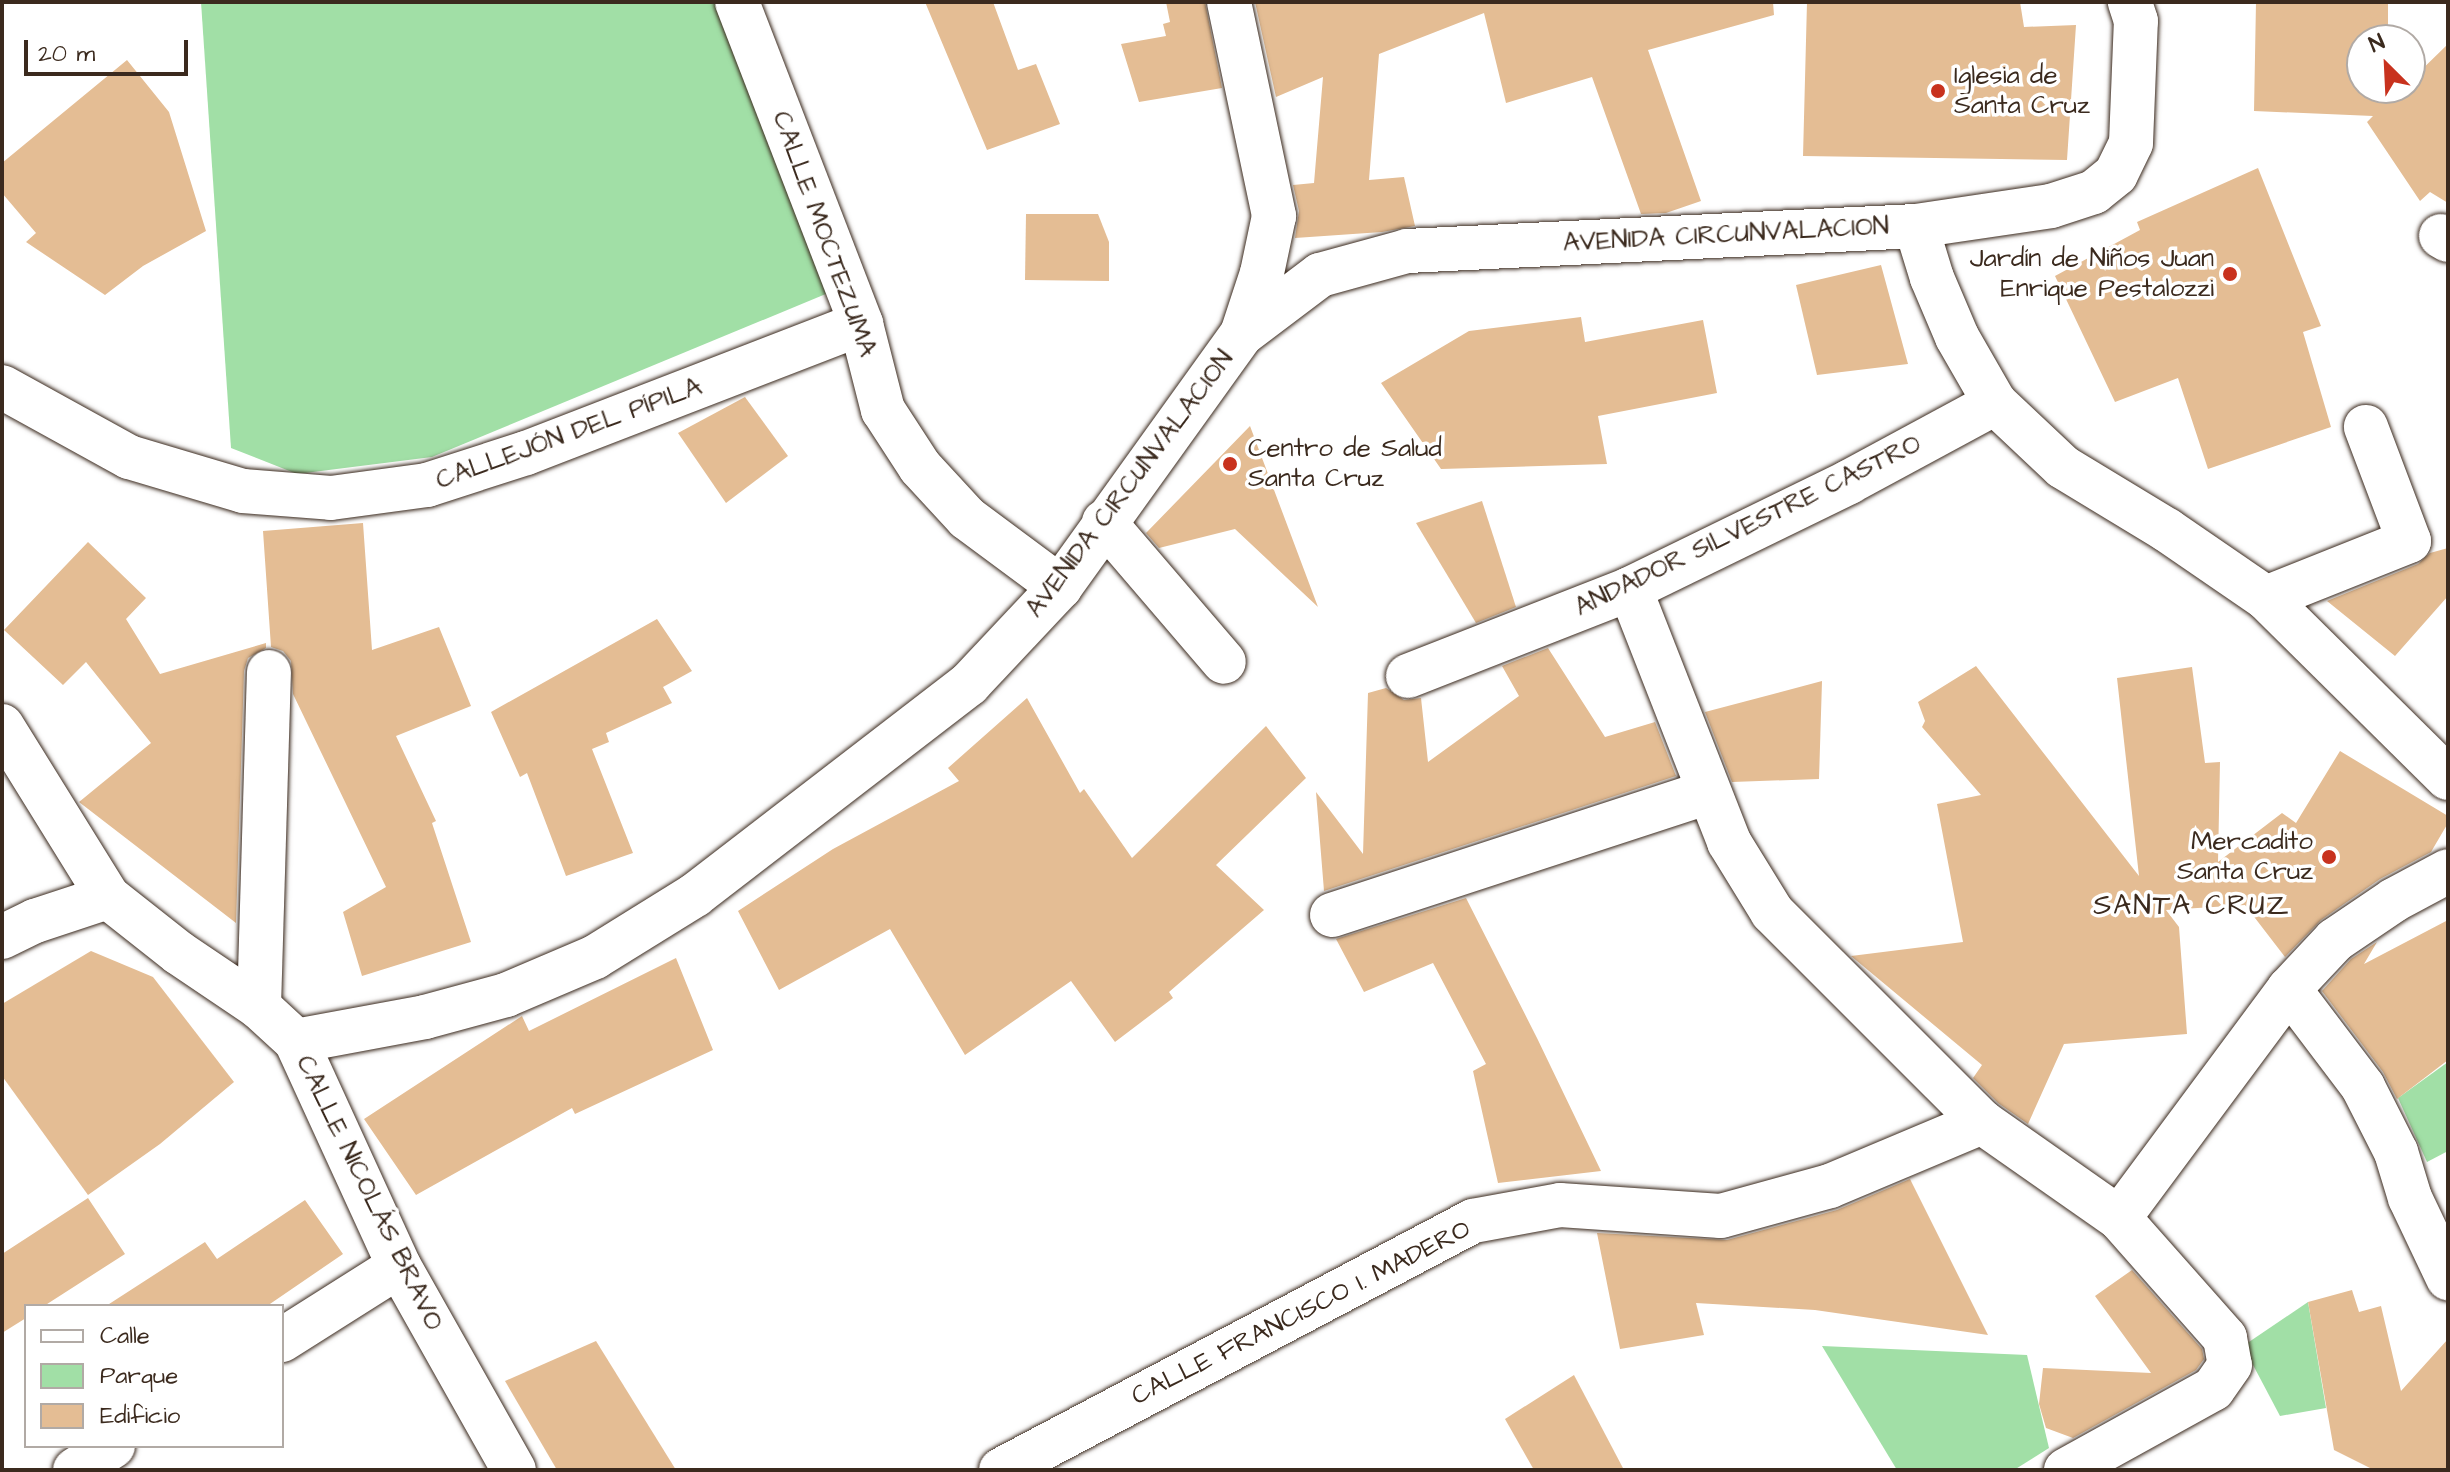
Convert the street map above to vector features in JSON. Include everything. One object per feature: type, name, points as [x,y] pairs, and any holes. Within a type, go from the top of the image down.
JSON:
[{"type":"street","points":[[1229,2],[1274,216],[1262,273],[1242,334]]},
{"type":"street","name":"AVENIDA CIRCUNVALACION","points":[[296,1041],[425,1017],[506,995],[595,957],[695,895],[969,684],[1060,587],[1242,334],[1320,275],[1407,251],[1916,226],[2051,206],[2094,192],[2116,174],[2131,143],[2136,21],[2130,2]]},
{"type":"street","name":"CALLE MOCTEZUMA","points":[[747,5],[861,324],[883,410],[920,467],[967,518],[1060,587]]},
{"type":"street","points":[[1916,226],[1932,278],[1957,337],[1995,403],[2063,467],[2167,530],[2266,598],[2448,778]]},
{"type":"street","name":"CALLEJÓN DEL PÍPILA","points":[[2,387],[129,457],[243,491],[331,498],[427,485],[526,453],[861,324]]},
{"type":"street","name":"ANDADOR SILVESTRE CASTRO","points":[[1408,676],[1630,589],[1849,482],[1995,403]]},
{"type":"street","points":[[2266,598],[2409,541],[2366,427]]},
{"type":"street","points":[[1104,522],[1224,662]]},
{"type":"street","points":[[1630,589],[1729,842],[1772,912],[1982,1122],[2119,1218],[2225,1338],[2230,1365],[2213,1389],[2066,1470]]},
{"type":"street","points":[[259,1007],[269,672]]},
{"type":"street","points":[[2,726],[108,897],[179,953],[259,1007],[296,1041]]},
{"type":"street","points":[[1332,915],[1708,792]]},
{"type":"street","points":[[2119,1218],[2289,989],[2335,940],[2394,900],[2448,871]]},
{"type":"street","points":[[2,937],[35,921],[108,897]]},
{"type":"street","points":[[2289,989],[2363,1087],[2396,1152],[2410,1198],[2448,1278]]},
{"type":"street","name":"CALLE NICOLÁS BRAVO","points":[[296,1041],[399,1266],[514,1470]]},
{"type":"street","name":"CALLE FRANCISCO I. MADERO","points":[[1001,1470],[1473,1221],[1560,1205],[1721,1216],[1830,1186],[1982,1122]]},
{"type":"street","points":[[284,1339],[399,1266]]},
{"type":"street","points":[[75,1470],[110,1448]]},
{"type":"green space","points":[[201,2],[720,2],[833,291],[432,457],[297,474],[231,448]]},
{"type":"green space","points":[[2448,1062],[2448,1151],[2427,1162],[2398,1098]]},
{"type":"green space","points":[[2308,1302],[2326,1408],[2280,1416],[2243,1346]]},
{"type":"green space","points":[[1822,1346],[2027,1355],[2049,1448],[2014,1470],[1897,1470]]},
{"type":"building","points":[[925,2],[993,2],[1018,70],[1036,64],[1060,124],[987,150]]},
{"type":"building","points":[[1166,2],[1205,2],[1222,88],[1139,102],[1121,44],[1166,36],[1163,24],[1170,22]]},
{"type":"building","points":[[1255,2],[1773,2],[1774,15],[1648,50],[1701,201],[1666,213],[1641,214],[1592,77],[1506,103],[1484,13],[1379,54],[1369,180],[1404,177],[1415,226],[1382,232],[1295,238],[1299,211],[1293,185],[1314,183],[1323,77],[1276,97]]},
{"type":"building","name":"Iglesia de Santa Cruz","points":[[1807,2],[2020,2],[2024,27],[2076,25],[2067,160],[1803,156]]},
{"type":"building","points":[[2256,2],[2388,2],[2388,24],[2346,24],[2346,104],[2426,104],[2426,65],[2448,44],[2448,203],[2430,192],[2420,201],[2367,122],[2373,116],[2254,111]]},
{"type":"building","points":[[127,60],[169,112],[206,231],[143,266],[105,295],[26,242],[36,233],[2,193],[2,163]]},
{"type":"building","points":[[2258,168],[2321,326],[2303,332],[2331,427],[2208,469],[2178,378],[2115,402],[2055,276],[2140,230],[2137,222]]},
{"type":"building","points":[[1026,214],[1098,214],[1109,242],[1109,281],[1025,280]]},
{"type":"building","points":[[1881,265],[1908,364],[1817,375],[1796,285]]},
{"type":"building","points":[[1581,317],[1585,342],[1703,320],[1717,393],[1598,416],[1607,464],[1441,469],[1381,383],[1469,331]]},
{"type":"building","points":[[745,397],[788,456],[726,503],[678,433]]},
{"type":"building","points":[[1250,426],[1318,607],[1235,529],[1159,548],[1146,533]]},
{"type":"building","points":[[1482,501],[1516,607],[1476,623],[1416,523]]},
{"type":"building","points":[[363,523],[372,650],[439,627],[471,706],[396,736],[436,821],[432,823],[471,942],[362,976],[343,912],[386,887],[293,694],[291,661],[283,651],[271,647],[263,531]]},
{"type":"building","points":[[88,542],[146,598],[126,619],[160,674],[266,643],[266,648],[248,658],[244,671],[236,923],[79,802],[151,743],[86,662],[63,685],[4,630]]},
{"type":"building","points":[[2448,548],[2448,596],[2395,656],[2327,601],[2418,564],[2430,553]]},
{"type":"building","points":[[657,619],[692,671],[663,687],[672,703],[606,733],[609,742],[592,749],[633,853],[566,876],[527,773],[520,777],[491,712]]},
{"type":"building","points":[[1548,648],[1605,737],[1655,722],[1676,776],[1324,891],[1316,792],[1363,854],[1368,693],[1386,688],[1404,700],[1421,698],[1428,762],[1519,696],[1502,666]]},
{"type":"building","points":[[1976,666],[2139,876],[2117,678],[2192,667],[2205,763],[2220,762],[2218,862],[2282,813],[2296,823],[2340,751],[2448,816],[2448,823],[2431,852],[2380,879],[2321,920],[2285,957],[2245,905],[2166,910],[2179,927],[2187,1034],[2064,1044],[2028,1124],[1998,1103],[1973,1078],[1982,1065],[1851,956],[1963,942],[1937,804],[1981,795],[1922,727],[1925,721],[1918,702]]},
{"type":"building","points":[[1822,681],[1819,779],[1732,782],[1705,712]]},
{"type":"building","points":[[1027,698],[1080,793],[1084,789],[1132,858],[1266,726],[1306,778],[1216,865],[1264,910],[1169,992],[1173,998],[1115,1042],[1071,981],[965,1055],[890,929],[779,990],[738,911],[833,849],[959,781],[948,768]]},
{"type":"building","points":[[1466,898],[1601,1171],[1498,1183],[1473,1071],[1486,1064],[1433,963],[1364,992],[1336,939]]},
{"type":"building","points":[[2448,920],[2448,1060],[2397,1099],[2383,1072],[2322,991],[2351,959],[2377,942],[2364,964]]},
{"type":"building","points":[[91,951],[153,977],[234,1082],[160,1144],[88,1195],[2,1076],[2,1004]]},
{"type":"building","points":[[676,958],[713,1050],[575,1114],[572,1108],[416,1195],[364,1119],[522,1016],[529,1031]]},
{"type":"building","points":[[1910,1179],[1988,1335],[1815,1310],[1696,1303],[1704,1335],[1620,1349],[1597,1233],[1727,1240],[1837,1210]]},
{"type":"building","points":[[88,1198],[125,1254],[47,1304],[24,1304],[24,1319],[2,1333],[2,1254]]},
{"type":"building","points":[[305,1200],[343,1254],[270,1304],[109,1304],[205,1242],[217,1259]]},
{"type":"building","points":[[2132,1270],[2202,1349],[2204,1359],[2196,1370],[2073,1438],[2046,1428],[2039,1404],[2043,1368],[2151,1373],[2095,1296]]},
{"type":"building","points":[[2352,1290],[2359,1312],[2381,1306],[2401,1391],[2448,1339],[2448,1470],[2374,1470],[2334,1450],[2308,1302]]},
{"type":"building","points":[[596,1341],[676,1470],[557,1470],[505,1381]]},
{"type":"building","points":[[1574,1375],[1624,1470],[1534,1470],[1505,1419]]},
{"type":"place","name":"Iglesia de Santa Cruz","points":[[1938,91]]},
{"type":"place","name":"Jardín de Niños Juan Enrique Pestalozzi","points":[[2230,274]]},
{"type":"place","name":"Centro de Salud Santa Cruz","points":[[1230,464]]},
{"type":"place","name":"Mercadito Santa Cruz","points":[[2329,857]]},
{"type":"district","name":"SANTA CRUZ","points":[[2192,906]]}]
